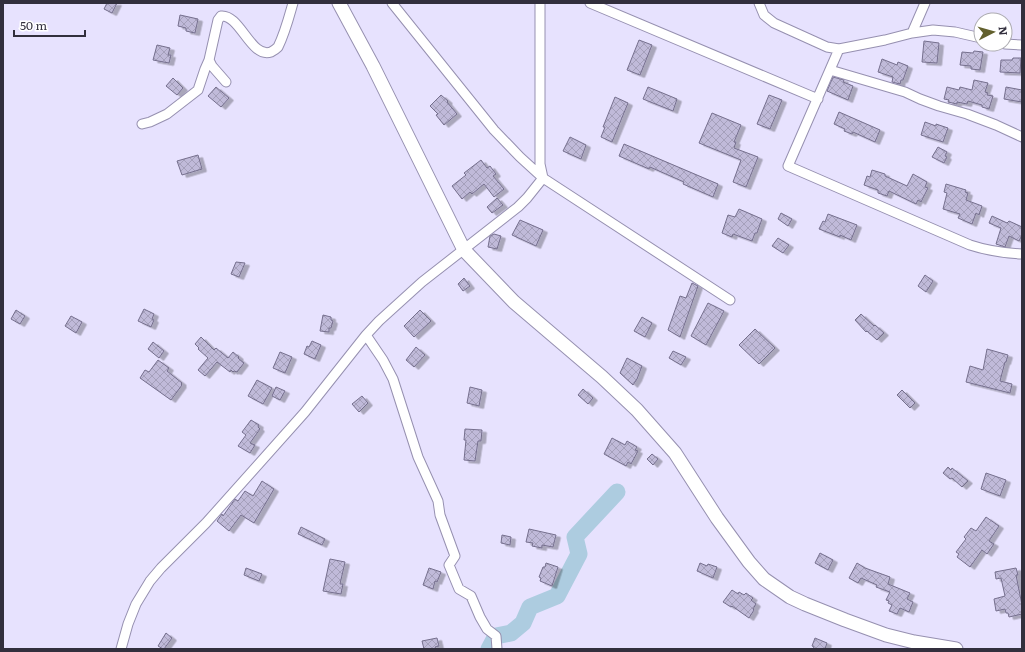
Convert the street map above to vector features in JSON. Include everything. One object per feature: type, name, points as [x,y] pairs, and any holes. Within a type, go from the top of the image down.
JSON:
[{"type":"street","points":[[142,124],[167,114],[198,90],[209,60],[218,20],[221,16],[225,16],[231,20],[260,51],[265,53],[271,52],[277,48],[284,33],[294,3]]},
{"type":"street","points":[[339,3],[373,66],[464,250],[514,302],[602,377],[637,410],[675,453],[717,518],[749,562],[764,579],[790,597],[805,604],[886,635],[914,642],[956,649]]},
{"type":"street","points":[[392,3],[494,130],[543,178],[730,300]]},
{"type":"street","points":[[540,3],[540,164],[543,178]]},
{"type":"street","points":[[590,3],[818,99]]},
{"type":"street","points":[[759,3],[764,15],[774,23],[827,47],[839,49],[912,33],[933,30],[955,32],[973,36]]},
{"type":"street","points":[[912,33],[925,3]]},
{"type":"street","points":[[839,49],[788,166],[970,245],[1004,253],[1022,254]]},
{"type":"street","points":[[209,60],[212,66],[226,82]]},
{"type":"street","points":[[830,70],[905,92],[939,106],[967,114],[1022,137]]},
{"type":"street","points":[[122,649],[128,624],[136,604],[150,581],[258,466],[305,412],[366,335],[379,321],[422,282],[518,207],[543,178]]},
{"type":"street","points":[[366,335],[383,360],[393,379],[418,457],[438,501],[440,515],[455,556],[449,565],[459,590],[471,596],[487,629],[496,636],[497,649]]},
{"type":"building","points":[[107,3],[117,3],[112,13],[104,9]]},
{"type":"building","points":[[180,15],[198,19],[195,33],[186,31],[186,28],[178,26]]},
{"type":"building","points":[[639,40],[652,45],[640,75],[627,70]]},
{"type":"building","points":[[924,41],[939,43],[937,63],[922,62]]},
{"type":"building","points":[[157,45],[170,48],[168,55],[171,55],[169,63],[153,60]]},
{"type":"building","points":[[962,52],[983,52],[980,70],[971,69],[971,66],[960,65]]},
{"type":"building","points":[[1013,58],[1021,58],[1020,73],[1000,72],[1001,60],[1012,60]]},
{"type":"building","points":[[882,59],[897,65],[898,62],[908,66],[900,84],[892,82],[893,77],[878,72]]},
{"type":"building","points":[[833,77],[844,80],[843,82],[853,86],[848,100],[827,91]]},
{"type":"building","points":[[173,78],[183,88],[177,95],[166,86]]},
{"type":"building","points":[[974,80],[988,83],[985,92],[988,93],[987,95],[993,96],[989,109],[982,107],[982,105],[968,101],[967,104],[957,102],[957,104],[948,102],[949,100],[944,99],[947,87],[959,90],[960,87],[972,90]]},
{"type":"building","points":[[216,87],[229,98],[221,107],[208,96]]},
{"type":"building","points":[[648,87],[677,99],[673,111],[643,99]]},
{"type":"building","points":[[1006,87],[1022,90],[1022,102],[1004,99]]},
{"type":"building","points":[[441,95],[448,101],[447,102],[457,114],[444,125],[436,115],[438,114],[430,106]]},
{"type":"building","points":[[769,95],[782,100],[770,129],[757,124]]},
{"type":"building","points":[[615,97],[628,103],[612,142],[601,137],[605,127],[603,127]]},
{"type":"building","points":[[839,112],[880,130],[875,142],[853,132],[852,134],[844,131],[845,129],[834,124]]},
{"type":"building","points":[[712,113],[741,125],[734,142],[736,142],[734,148],[758,157],[746,187],[733,182],[741,160],[699,143]]},
{"type":"building","points":[[925,122],[948,128],[943,142],[921,135]]},
{"type":"building","points":[[570,137],[586,145],[581,159],[563,151]]},
{"type":"building","points":[[624,144],[718,184],[713,197],[650,167],[649,169],[619,156]]},
{"type":"building","points":[[938,147],[947,152],[945,156],[947,157],[944,163],[932,157]]},
{"type":"building","points":[[198,155],[202,169],[182,175],[177,161]]},
{"type":"building","points":[[481,160],[487,168],[490,166],[496,174],[493,176],[504,189],[494,197],[484,184],[472,194],[470,192],[462,199],[452,186],[466,175],[464,173]]},
{"type":"building","points":[[872,170],[885,174],[885,176],[907,186],[913,174],[927,182],[925,187],[928,188],[921,202],[918,200],[916,204],[889,191],[887,196],[878,193],[878,190],[864,185],[867,176],[870,177]]},
{"type":"building","points":[[946,184],[966,190],[965,192],[968,193],[966,200],[982,206],[979,215],[976,213],[972,224],[958,218],[960,214],[943,209],[947,193],[944,192]]},
{"type":"building","points":[[497,198],[503,205],[492,213],[487,207]]},
{"type":"building","points":[[739,209],[762,219],[757,233],[755,233],[752,241],[733,234],[732,237],[722,233],[728,215],[735,217]]},
{"type":"building","points":[[781,213],[792,219],[788,226],[778,219]]},
{"type":"building","points":[[828,214],[857,225],[851,240],[819,229],[823,221],[825,222]]},
{"type":"building","points":[[992,216],[1007,223],[1009,221],[1022,227],[1022,235],[1019,241],[1009,236],[1005,247],[996,244],[1001,228],[989,223]]},
{"type":"building","points":[[520,220],[543,230],[536,246],[512,235]]},
{"type":"building","points":[[494,234],[501,236],[497,249],[488,247],[490,236]]},
{"type":"building","points":[[778,238],[789,245],[783,253],[772,246]]},
{"type":"building","points":[[236,262],[245,263],[239,277],[231,274]]},
{"type":"building","points":[[925,275],[933,281],[926,292],[918,286]]},
{"type":"building","points":[[464,278],[470,286],[463,291],[458,284]]},
{"type":"building","points":[[692,283],[698,286],[680,337],[668,330],[680,296],[686,298]]},
{"type":"building","points":[[708,303],[724,311],[706,345],[691,336]]},
{"type":"building","points":[[144,309],[154,314],[152,319],[154,320],[151,327],[138,321]]},
{"type":"building","points":[[16,310],[25,316],[20,324],[11,319]]},
{"type":"building","points":[[420,310],[431,321],[414,337],[404,326]]},
{"type":"building","points":[[861,314],[884,333],[877,340],[867,331],[866,332],[855,320]]},
{"type":"building","points":[[323,315],[331,317],[331,320],[333,321],[331,328],[329,328],[329,332],[320,331]]},
{"type":"building","points":[[71,316],[82,322],[76,333],[65,326]]},
{"type":"building","points":[[642,317],[652,323],[645,337],[634,331]]},
{"type":"building","points":[[755,329],[775,348],[759,364],[739,345]]},
{"type":"building","points":[[201,337],[214,350],[216,348],[228,358],[233,352],[244,363],[237,372],[233,372],[231,370],[230,372],[217,362],[205,376],[198,370],[208,358],[198,349],[199,348],[195,344]]},
{"type":"building","points":[[312,341],[321,345],[315,359],[304,354],[307,346],[309,347]]},
{"type":"building","points":[[153,342],[164,351],[159,358],[148,349]]},
{"type":"building","points":[[416,347],[425,355],[414,367],[406,360]]},
{"type":"building","points":[[987,349],[1008,355],[1000,381],[1012,384],[1010,393],[966,382],[970,366],[983,370]]},
{"type":"building","points":[[673,351],[686,357],[681,365],[669,358]]},
{"type":"building","points":[[280,352],[292,357],[285,373],[273,368]]},
{"type":"building","points":[[627,358],[642,366],[633,385],[620,373]]},
{"type":"building","points":[[158,360],[169,368],[167,371],[182,383],[171,400],[140,378],[145,370],[149,372]]},
{"type":"building","points":[[257,380],[272,388],[263,404],[248,396]]},
{"type":"building","points":[[276,387],[285,391],[280,400],[272,396]]},
{"type":"building","points":[[470,387],[482,390],[479,406],[467,403]]},
{"type":"building","points":[[583,389],[593,398],[588,404],[578,395]]},
{"type":"building","points":[[902,390],[915,403],[910,408],[897,395]]},
{"type":"building","points":[[362,396],[368,403],[359,412],[352,404]]},
{"type":"building","points":[[251,420],[259,425],[258,427],[260,429],[250,443],[255,445],[250,453],[238,446],[246,435],[242,432]]},
{"type":"building","points":[[465,429],[482,430],[481,441],[478,441],[475,461],[464,460],[466,440],[464,440]]},
{"type":"building","points":[[612,438],[625,445],[627,441],[637,447],[635,450],[638,451],[631,464],[628,462],[626,466],[604,454]]},
{"type":"building","points":[[652,454],[658,459],[653,465],[647,459]]},
{"type":"building","points":[[948,467],[951,470],[952,468],[968,481],[962,487],[952,478],[950,479],[943,473]]},
{"type":"building","points":[[986,473],[1006,480],[1000,496],[981,489]]},
{"type":"building","points":[[262,481],[274,489],[254,523],[241,515],[229,531],[217,521],[222,514],[223,516],[235,499],[238,501],[245,491],[253,496]]},
{"type":"building","points":[[986,517],[999,526],[989,541],[994,544],[987,554],[982,550],[970,567],[957,557],[959,554],[956,552],[966,539],[964,537],[971,528],[976,531]]},
{"type":"building","points":[[301,527],[325,539],[322,545],[298,534]]},
{"type":"building","points":[[529,529],[556,535],[553,547],[542,545],[542,548],[532,546],[533,543],[526,542]]},
{"type":"building","points":[[502,535],[511,537],[510,545],[501,543]]},
{"type":"building","points":[[820,553],[833,560],[828,570],[815,563]]},
{"type":"building","points":[[330,559],[345,562],[340,584],[343,584],[341,594],[323,591]]},
{"type":"building","points":[[546,563],[558,567],[552,586],[540,581],[541,578],[539,577]]},
{"type":"building","points":[[700,563],[707,566],[708,564],[717,567],[713,578],[697,571]]},
{"type":"building","points":[[857,563],[865,568],[890,577],[888,584],[910,593],[907,599],[913,602],[909,612],[900,608],[897,614],[889,611],[892,605],[886,600],[890,592],[876,587],[877,585],[861,578],[858,583],[849,578]]},
{"type":"building","points":[[246,568],[262,574],[259,581],[244,575]]},
{"type":"building","points":[[429,568],[441,572],[437,582],[435,581],[433,589],[423,585]]},
{"type":"building","points":[[1016,568],[1022,614],[1009,617],[1005,609],[996,611],[994,599],[1005,596],[1001,578],[996,579],[995,572]]},
{"type":"building","points":[[732,590],[738,594],[739,592],[744,595],[746,593],[753,598],[751,600],[756,604],[749,618],[732,606],[731,607],[723,602]]},
{"type":"building","points":[[166,633],[172,638],[163,649],[158,646]]},
{"type":"building","points":[[437,638],[439,646],[435,647],[436,649],[424,649],[422,641]]},
{"type":"building","points":[[815,638],[827,643],[825,649],[813,649],[814,647],[812,646]]},
{"type":"waterway","points":[[489,649],[496,636],[511,633],[523,623],[530,607],[557,596],[579,554],[575,537],[617,492]]}]
